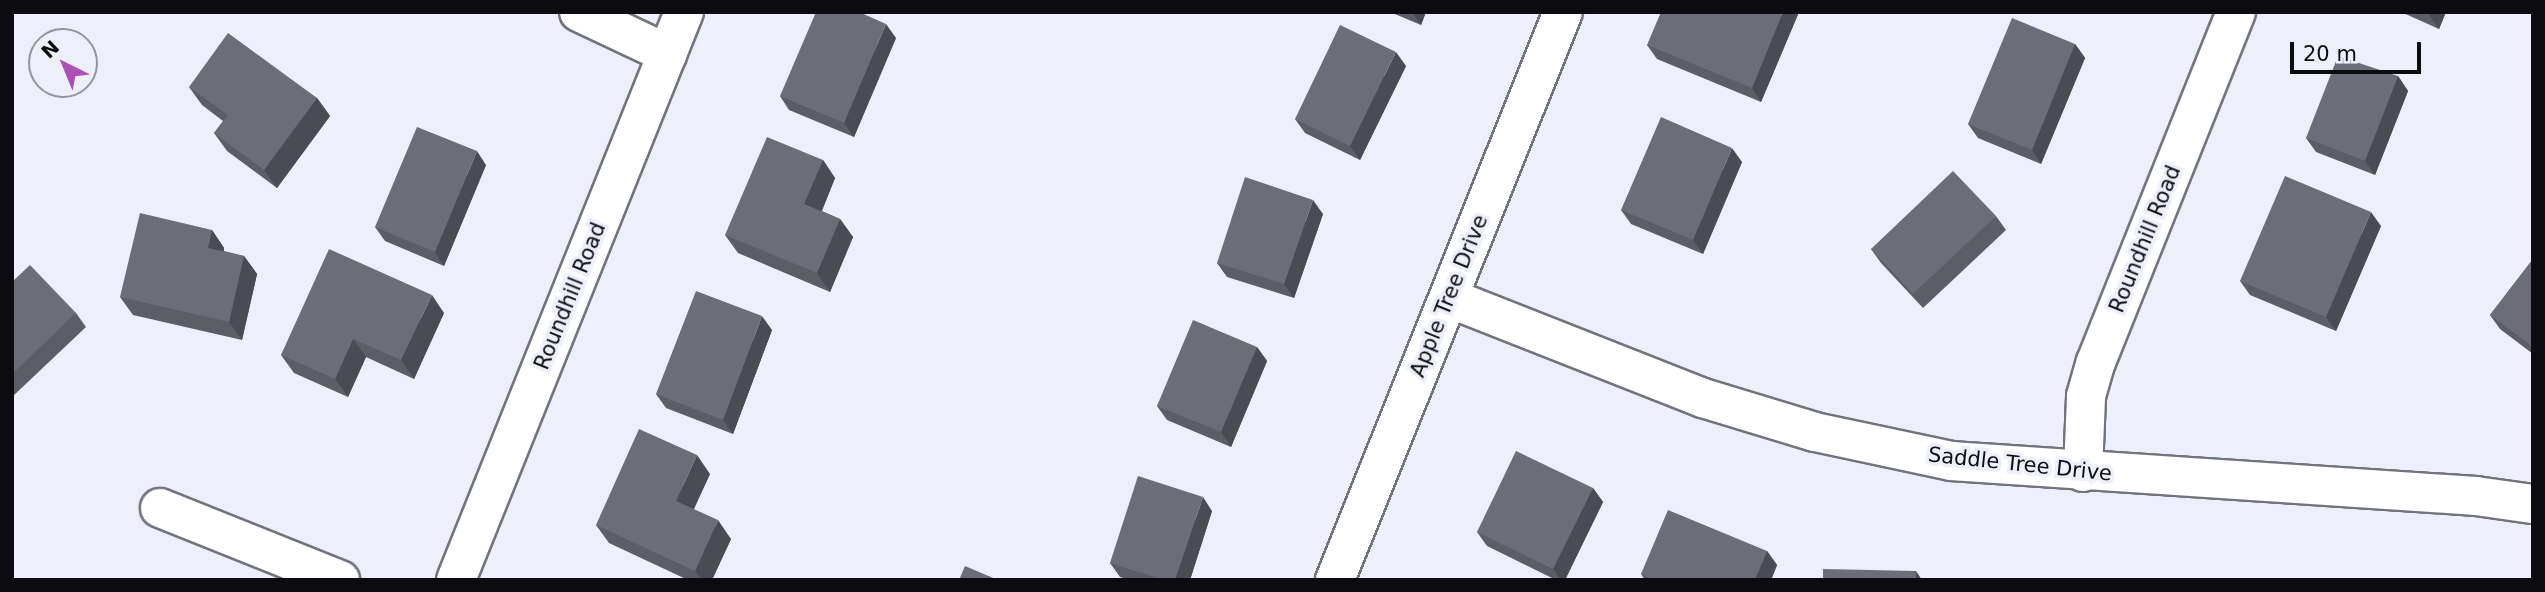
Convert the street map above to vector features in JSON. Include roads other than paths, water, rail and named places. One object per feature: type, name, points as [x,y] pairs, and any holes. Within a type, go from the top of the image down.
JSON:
[{"type":"street","points":[[579,12],[668,54]]},
{"type":"street","name":"Roundhill Road","points":[[456,580],[684,12]]},
{"type":"street","name":"Apple Tree Drive","points":[[1335,580],[1563,12]]},
{"type":"street","name":"Roundhill Road","points":[[2083,472],[2086,396],[2096,362],[2236,12]]},
{"type":"street","name":"Saddle Tree Drive","points":[[1449,298],[1703,398],[1815,432],[1951,461],[2083,472],[2476,496],[2533,504]]},
{"type":"street","points":[[160,508],[340,580]]}]
